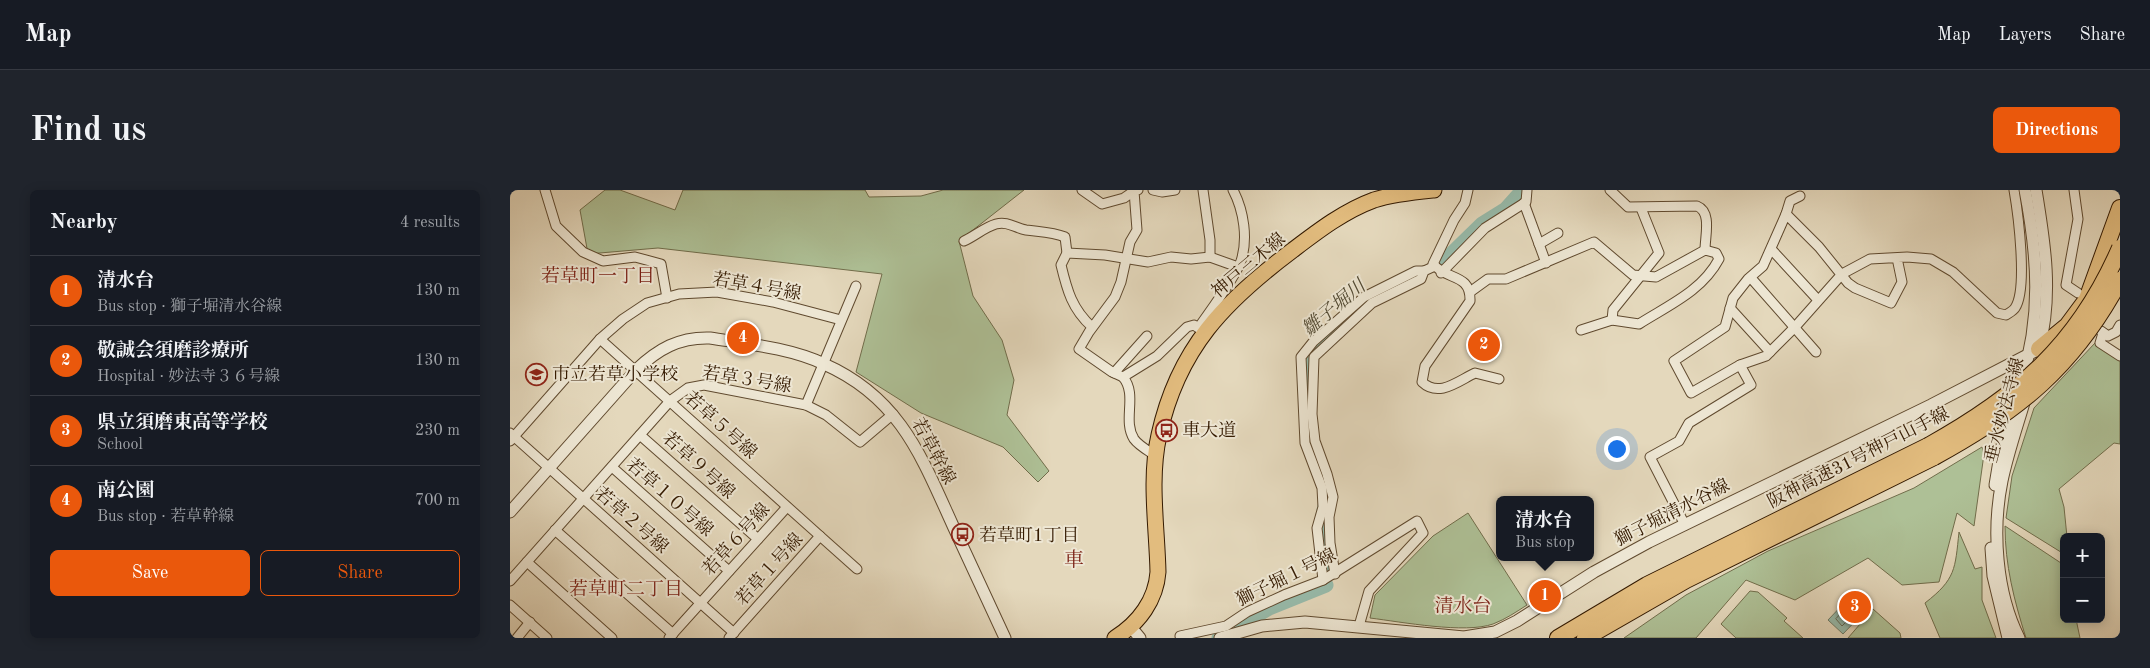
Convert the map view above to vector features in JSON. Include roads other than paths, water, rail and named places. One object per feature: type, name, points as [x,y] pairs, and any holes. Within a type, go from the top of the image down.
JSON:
[{"type":"highway","points":[[2034,351],[2067,326],[2087,299],[2120,208]]},
{"type":"highway","name":"阪神高速31号神戸山手線","points":[[1558,638],[1600,611],[1663,576],[1931,452],[1995,406],[2042,366],[2062,344],[2087,310],[2110,270],[2120,248]]},
{"type":"highway","name":"阪神高速31号神戸山手線","points":[[1585,638],[1686,580],[2010,411],[2053,374],[2091,328],[2120,280]]},
{"type":"highway","points":[[2034,351],[2070,340],[2088,327],[2107,308],[2120,291]]},
{"type":"main road","name":"神戸三木線","points":[[1115,638],[1130,626],[1148,605],[1157,582],[1156,456],[1160,432],[1174,386],[1202,329],[1255,278],[1342,216],[1389,193],[1434,190]]},
{"type":"street","points":[[545,190],[556,226],[583,252],[603,261],[635,257],[661,264],[667,298]]},
{"type":"street","points":[[1082,190],[1102,204],[1124,198],[1136,190]]},
{"type":"street","points":[[1136,190],[1137,230],[1130,242],[1127,259],[1115,297],[1092,327],[1079,349],[1119,375],[1130,389],[1130,431],[1135,441],[1156,456]]},
{"type":"street","points":[[1153,190],[1162,192],[1175,190]]},
{"type":"street","points":[[1203,190],[1210,240],[1210,257]]},
{"type":"street","points":[[1119,375],[1158,356],[1187,327],[1194,324],[1202,329],[1238,267],[1244,241],[1243,219],[1239,200],[1233,190]]},
{"type":"street","points":[[1468,190],[1465,204],[1454,220],[1434,264],[1438,270],[1464,283],[1470,292],[1470,301],[1425,366],[1422,382],[1429,388],[1439,391],[1475,373],[1499,379]]},
{"type":"street","points":[[1528,190],[1524,203],[1546,263]]},
{"type":"street","points":[[1610,190],[1628,207],[1701,207],[1706,215],[1705,250]]},
{"type":"street","points":[[1800,196],[1790,201],[1772,250],[1763,266],[1733,298],[1722,331],[1674,361],[1691,393],[1740,365],[1770,352],[1795,328],[1842,274],[1870,259],[1931,259],[1940,263],[1975,290],[1983,301],[1997,313],[2006,315],[2011,312],[2019,299],[2020,275],[2019,216],[2014,190]]},
{"type":"street","name":"垂水妙法寺線","points":[[2019,638],[2009,612],[2000,571],[1998,524],[2002,480],[2034,351],[2037,289],[2036,252],[2025,190]]},
{"type":"street","name":"垂水妙法寺線","points":[[2008,638],[1993,576],[1992,506],[2001,449],[2045,320],[2048,274],[2046,244],[2036,190]]},
{"type":"street","points":[[2074,190],[2078,219],[2066,285],[2078,293]]},
{"type":"street","points":[[1323,580],[1318,528],[1323,507],[1322,488],[1304,443],[1301,357],[1313,342],[1364,297],[1416,271],[1438,270],[1485,228],[1524,203]]},
{"type":"street","points":[[1612,320],[1613,310],[1659,253],[1641,208]]},
{"type":"street","points":[[1786,214],[1854,288],[1891,303],[1902,282],[1897,258]]},
{"type":"street","points":[[964,241],[978,235],[993,225],[1012,224],[1025,229],[1049,231],[1065,237],[1067,253],[1061,265],[1068,295],[1082,318],[1092,327]]},
{"type":"street","points":[[1539,244],[1558,233]]},
{"type":"street","points":[[1470,292],[1488,279],[1506,279],[1594,242],[1633,275],[1642,276],[1656,277],[1705,250],[1716,252],[1719,259],[1711,273],[1697,287],[1639,324],[1612,320],[1581,330]]},
{"type":"street","points":[[1772,250],[1818,300]]},
{"type":"street","points":[[1067,253],[1148,262],[1171,257],[1191,259],[1210,257],[1238,267]]},
{"type":"street","points":[[1335,574],[1330,543],[1329,518],[1333,498],[1328,474],[1315,441],[1312,414],[1314,358],[1372,303],[1421,278],[1424,271]]},
{"type":"street","points":[[1751,278],[1816,352]]},
{"type":"street","points":[[806,405],[856,286]]},
{"type":"street","name":"若草４号線","points":[[511,437],[600,338],[622,319],[647,304],[679,294],[716,292],[773,302],[841,320]]},
{"type":"street","points":[[1730,308],[1770,352]]},
{"type":"street","points":[[2120,325],[2116,332],[2108,336],[2102,332],[2100,343],[2120,356]]},
{"type":"street","points":[[1119,375],[1147,336]]},
{"type":"street","name":"若草５号線","points":[[600,338],[820,536]]},
{"type":"street","name":"若草幹線","points":[[510,512],[653,353],[669,344],[697,338],[784,352],[823,363],[865,387],[893,414],[916,447],[1005,638]]},
{"type":"street","name":"獅子堀清水谷線","points":[[1220,638],[1280,623],[1326,623],[1464,637],[1495,632],[1517,621],[1601,568],[2034,351]]},
{"type":"street","points":[[1685,525],[1650,457],[1678,441],[1689,423],[1751,385],[1740,365]]},
{"type":"street","name":"若草３号線","points":[[510,581],[670,401],[688,388],[704,385],[806,405],[826,415],[860,442],[893,414]]},
{"type":"street","name":"若草９号線","points":[[640,435],[758,539]]},
{"type":"street","name":"若草２号線","points":[[511,437],[549,468],[701,602],[731,635]]},
{"type":"street","name":"若草１０号線","points":[[612,467],[730,571]]},
{"type":"street","name":"若草６号線","points":[[671,636],[787,507]]},
{"type":"street","name":"獅子堀１号線","points":[[1180,636],[1226,626],[1276,598],[1323,580],[1417,521],[1423,533],[1369,591],[1359,626]]},
{"type":"street","points":[[555,530],[671,636]]},
{"type":"street","name":"若草１号線","points":[[731,635],[820,536],[857,569]]},
{"type":"street","points":[[527,562],[612,638]]},
{"type":"street","points":[[510,605],[547,638]]},
{"type":"street","points":[[517,638],[530,622]]},
{"type":"street","points":[[1130,626],[1140,638]]},
{"type":"water","points":[[1849,598],[1864,612],[1843,634],[1828,620]]},
{"type":"waterway","name":"雛子堀川","points":[[1439,266],[1482,224],[1506,209],[1523,190]]},
{"type":"waterway","name":"雛子堀川","points":[[1328,568],[1323,515],[1328,493],[1309,441],[1308,355],[1371,297],[1418,275]]},
{"type":"waterway","name":"雛子堀川","points":[[1219,638],[1269,608],[1326,585]]},
{"type":"place","name":"南公園","points":[[743,338]]},
{"type":"place","name":"敬誠会須磨診療所","points":[[1484,345]]},
{"type":"place","name":"市立若草小学校","points":[[536,374]]},
{"type":"place","name":"車大道","points":[[1166,430]]},
{"type":"place","name":"若草町1丁目","points":[[963,535]]},
{"type":"place","name":"清水台","points":[[1545,596]]},
{"type":"place","name":"県立須磨東高等学校","points":[[1855,607]]},
{"type":"district","name":"若草町一丁目","points":[[598,275]]},
{"type":"district","name":"車","points":[[1074,559]]},
{"type":"district","name":"若草町二丁目","points":[[626,588]]},
{"type":"district","name":"清水台","points":[[1463,605]]}]
